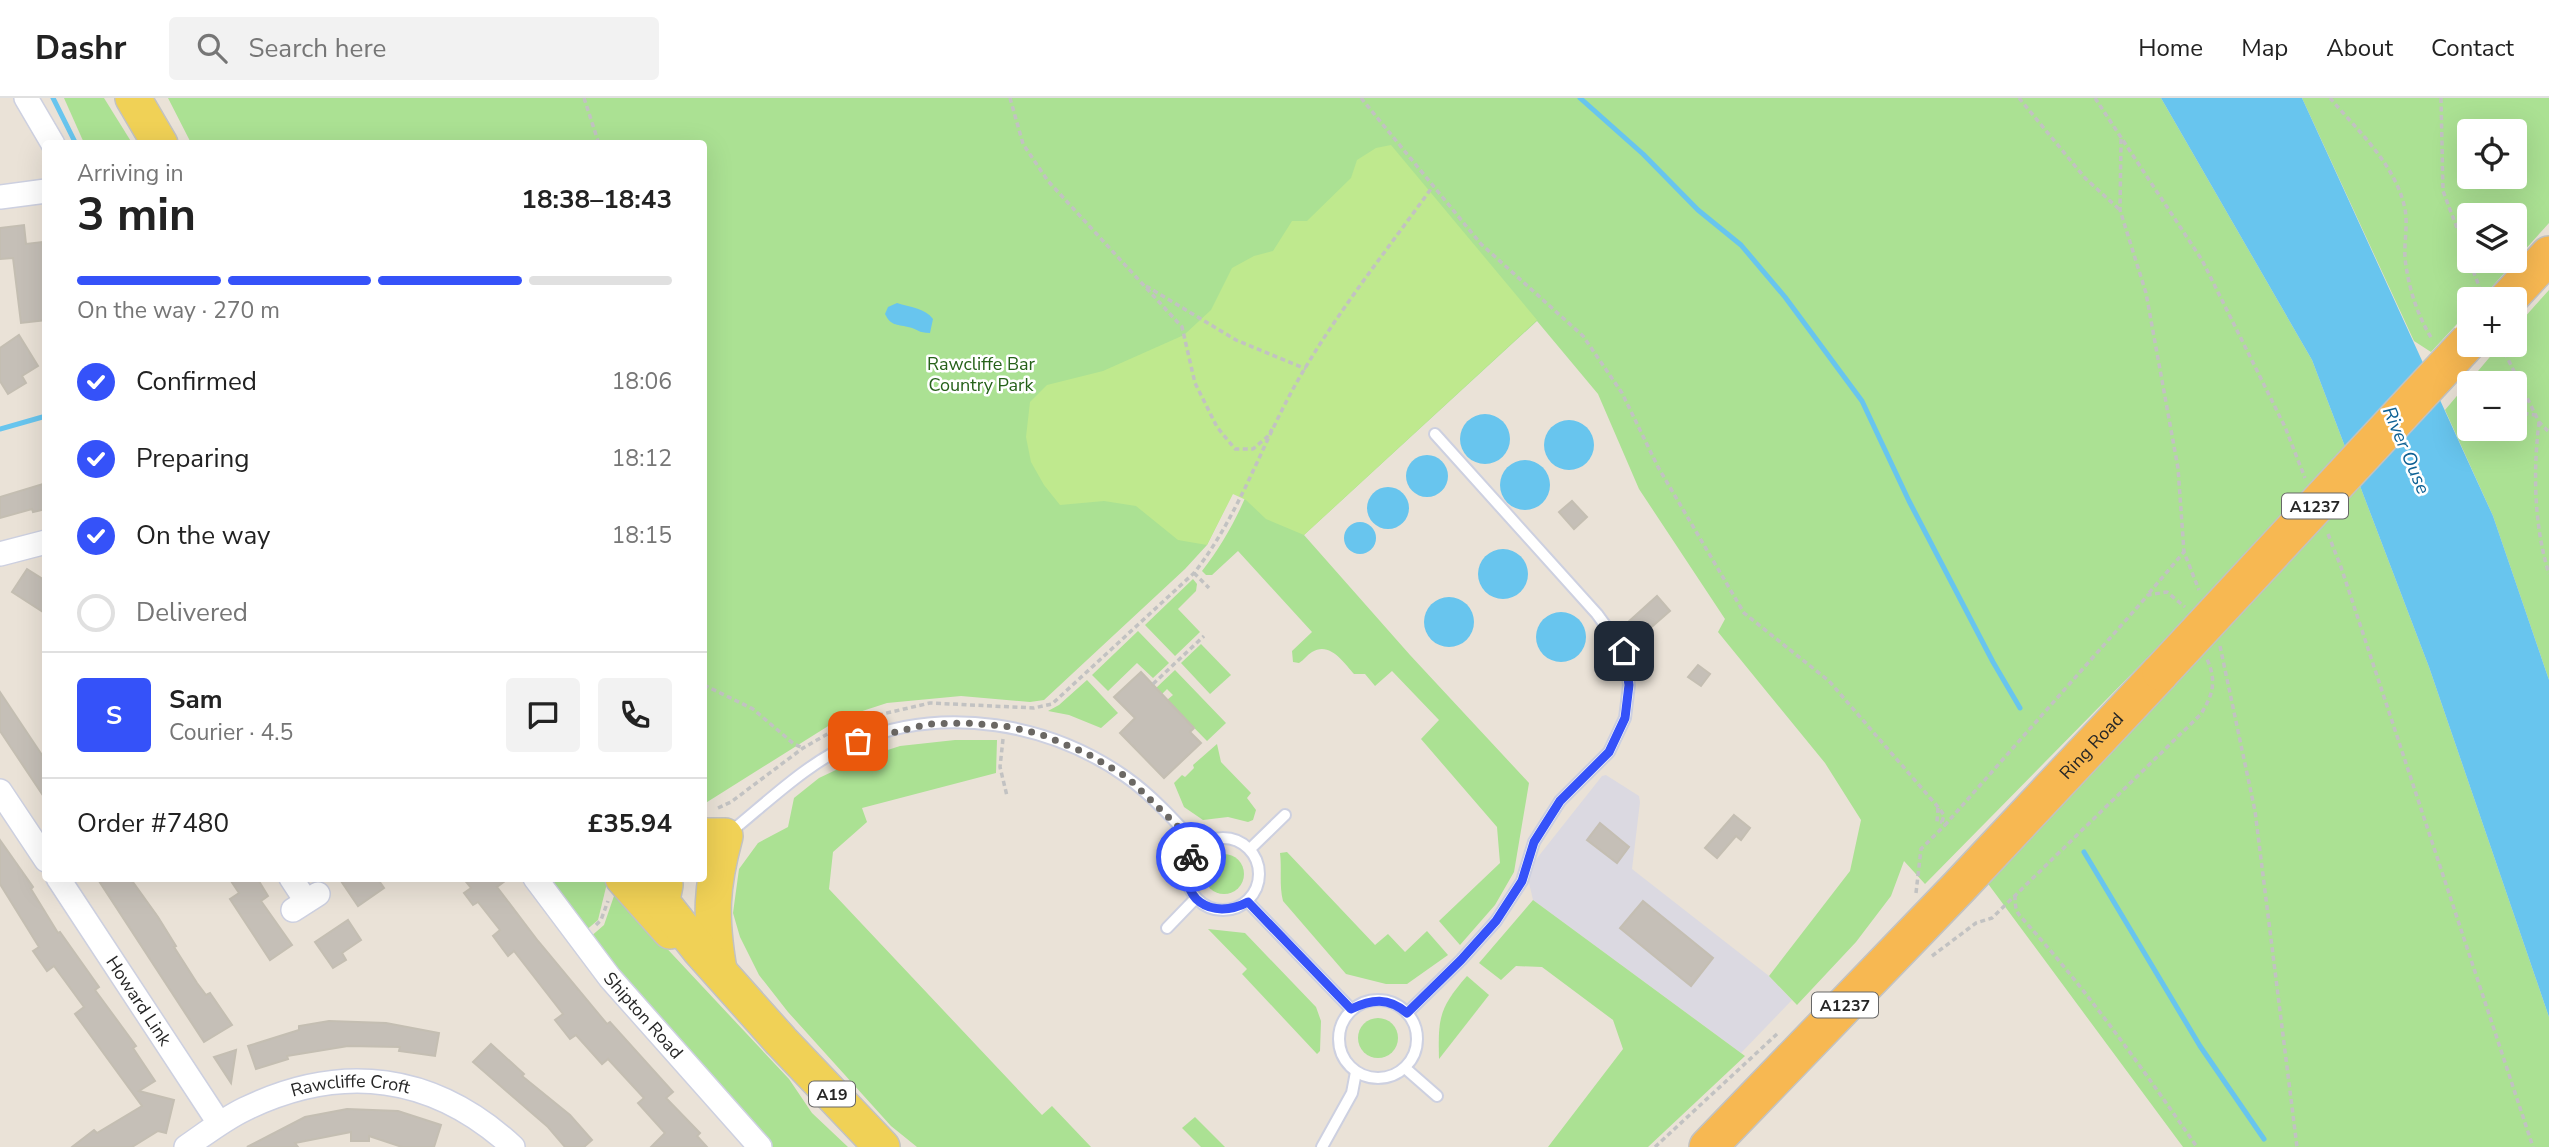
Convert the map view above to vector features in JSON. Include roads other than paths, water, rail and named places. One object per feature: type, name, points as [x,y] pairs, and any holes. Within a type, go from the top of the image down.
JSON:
[{"type":"highway","points":[[2519,287],[2549,255]]},
{"type":"highway","name":"Ring Road","points":[[1708,1147],[1959,887],[2161,672],[2452,342]]},
{"type":"main road","points":[[133,98],[158,140]]},
{"type":"main road","points":[[709,960],[712,901],[719,860],[712,840]]},
{"type":"main road","name":"A19","points":[[647,884],[702,935],[709,960],[781,1041],[882,1147]]},
{"type":"street","points":[[26,98],[51,140]]},
{"type":"street","points":[[0,197],[42,192]]},
{"type":"street","points":[[0,554],[42,543]]},
{"type":"street","points":[[0,791],[42,854]]},
{"type":"street","name":"Howard Link","points":[[61,882],[219,1123]]},
{"type":"street","points":[[294,882],[306,902]]},
{"type":"street","name":"Shipton Road","points":[[538,882],[610,978],[760,1147]]},
{"type":"street","name":"Rawcliffe Croft","points":[[186,1147],[244,1109],[311,1086],[373,1080],[413,1088],[443,1099],[470,1113],[513,1147]]},
{"type":"lane","points":[[1407,1013],[1496,921],[1522,881],[1534,842],[1560,801],[1609,752],[1625,718],[1629,685],[1624,651],[1597,614],[1435,434]]},
{"type":"lane","points":[[712,840],[813,765],[858,741],[929,724],[965,723],[1005,726],[1040,734],[1086,753],[1127,777],[1199,847]]},
{"type":"lane","points":[[1250,849],[1285,815]]},
{"type":"lane","points":[[1224,837],[1237,839],[1250,849],[1260,868],[1259,881],[1248,902],[1230,910],[1217,910],[1195,899],[1188,885],[1187,870],[1190,858],[1199,847],[1212,839],[1224,837]]},
{"type":"lane","points":[[1167,928],[1195,899]]},
{"type":"lane","points":[[1248,902],[1351,1009]]},
{"type":"lane","points":[[1377,1000],[1390,1002],[1407,1013],[1416,1029],[1416,1049],[1405,1068],[1383,1078],[1372,1078],[1356,1072],[1342,1056],[1338,1042],[1339,1030],[1351,1009],[1377,1000]]},
{"type":"lane","points":[[1405,1068],[1437,1096]]},
{"type":"lane","points":[[1322,1147],[1352,1093],[1356,1072]]},
{"type":"water","name":"River Ouse","points":[[2161,98],[2302,98],[2493,516],[2549,680],[2549,1017],[2429,667],[2312,360]]},
{"type":"water","points":[[897,303],[917,308],[930,315],[933,319],[930,333],[889,321],[885,314],[888,307]]},
{"type":"water","points":[[1485,414],[1503,421],[1510,439],[1503,457],[1485,464],[1467,457],[1460,439],[1467,421]]},
{"type":"water","points":[[1569,420],[1587,427],[1594,445],[1587,463],[1569,470],[1551,463],[1544,445],[1551,427]]},
{"type":"water","points":[[1427,455],[1442,461],[1448,476],[1442,491],[1427,497],[1412,491],[1406,476],[1412,461]]},
{"type":"water","points":[[1525,460],[1542,468],[1550,485],[1542,502],[1525,510],[1508,502],[1500,485],[1508,468]]},
{"type":"water","points":[[1388,487],[1403,493],[1409,508],[1403,523],[1388,529],[1373,523],[1367,508],[1373,493]]},
{"type":"water","points":[[1360,522],[1371,527],[1376,538],[1371,549],[1360,554],[1349,549],[1344,538],[1349,527]]},
{"type":"water","points":[[1503,549],[1521,556],[1528,574],[1521,592],[1503,599],[1485,592],[1478,574],[1485,556]]},
{"type":"water","points":[[1449,597],[1467,604],[1474,622],[1467,640],[1449,647],[1431,640],[1424,622],[1431,604]]},
{"type":"water","points":[[1561,612],[1579,619],[1586,637],[1579,655],[1561,662],[1543,655],[1536,637],[1543,619]]},
{"type":"waterway","points":[[53,98],[74,140]]},
{"type":"waterway","points":[[1580,98],[1643,154],[1698,210],[1741,245],[1785,297],[1862,401],[1909,501],[2020,708]]},
{"type":"waterway","points":[[0,429],[42,417]]},
{"type":"waterway","points":[[2084,852],[2200,1046],[2264,1139]]},
{"type":"park label","name":"Rawcliffe Bar Country Park","points":[[981,374]]}]
